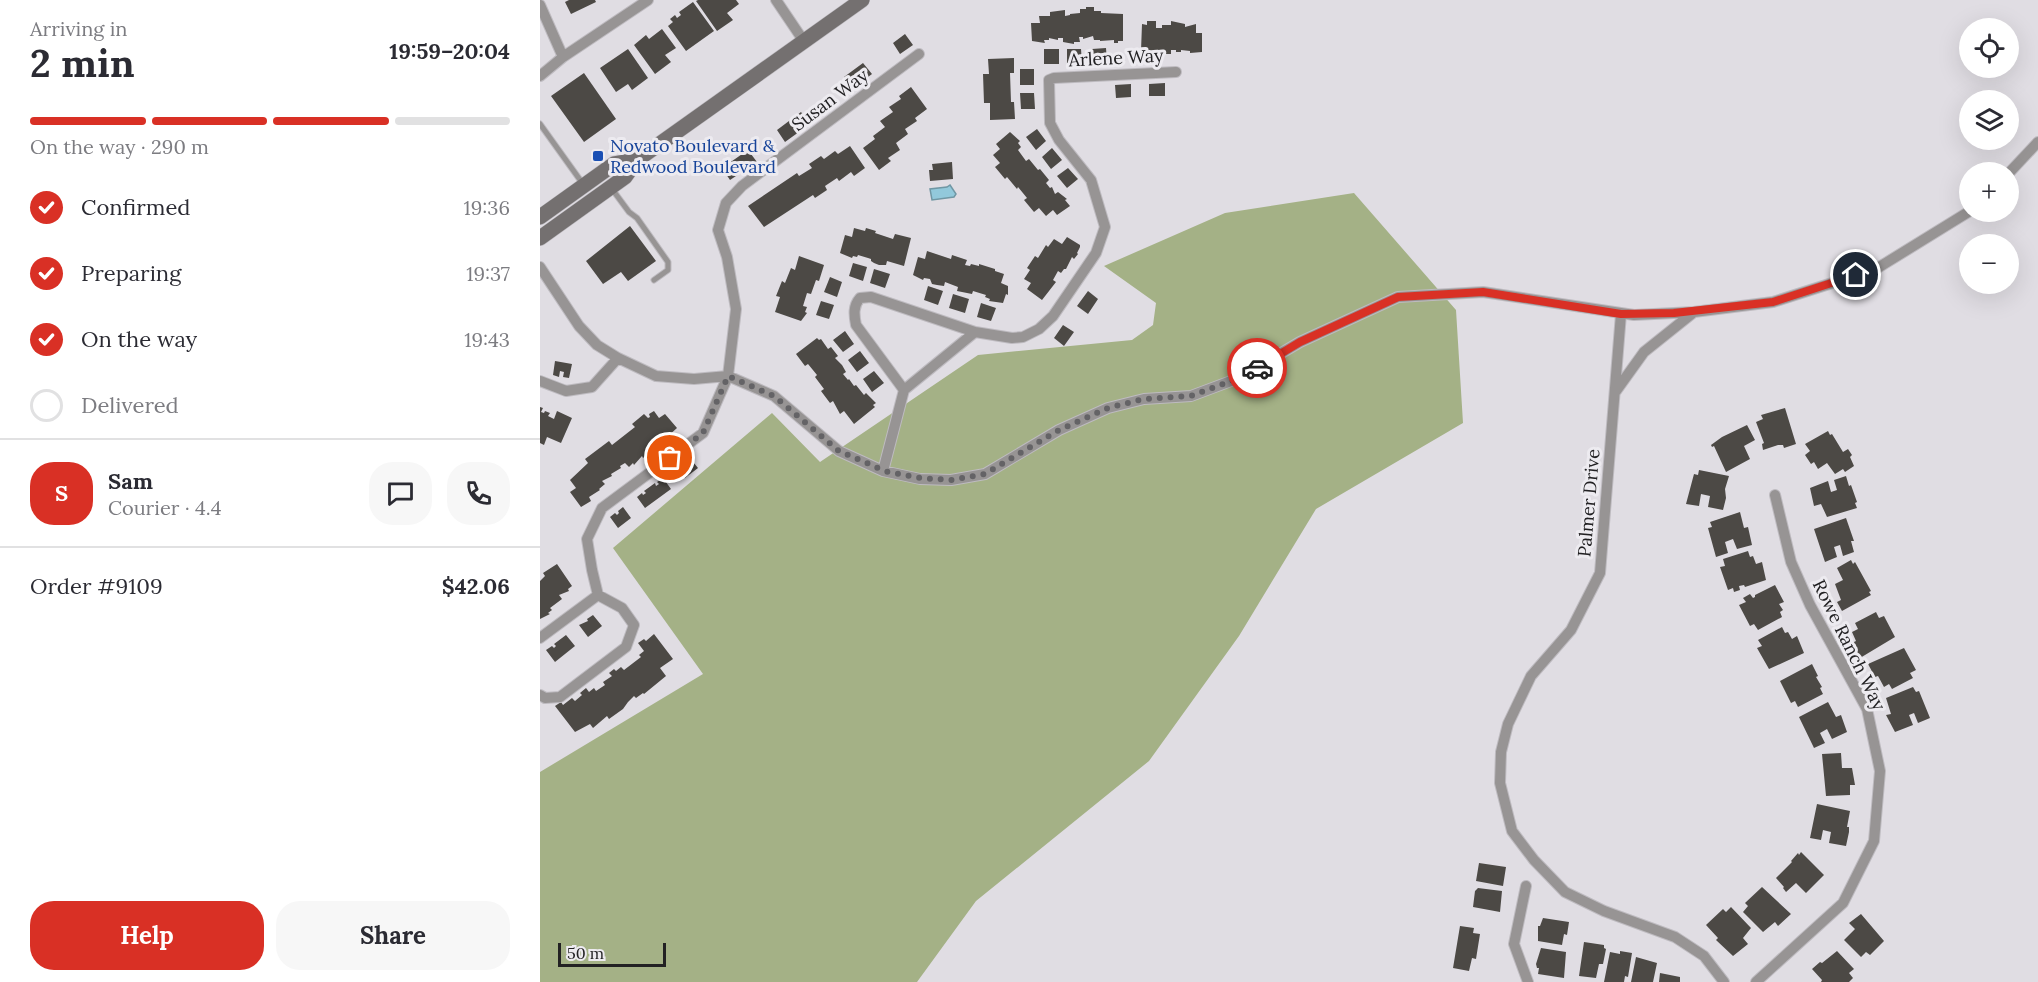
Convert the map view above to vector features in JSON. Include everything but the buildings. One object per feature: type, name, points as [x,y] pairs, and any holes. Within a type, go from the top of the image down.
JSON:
[{"type":"main road","points":[[540,238],[626,177],[637,160],[862,0]]},
{"type":"main road","points":[[540,217],[614,164],[637,160]]},
{"type":"street","points":[[540,76],[563,57],[648,0]]},
{"type":"street","points":[[776,0],[803,40]]},
{"type":"street","points":[[540,5],[563,57]]},
{"type":"street","name":"Susan Way","points":[[598,595],[587,539],[602,508],[703,433],[728,376],[736,309],[728,257],[718,230],[726,203],[742,186],[919,54]]},
{"type":"street","name":"Arlene Way","points":[[904,390],[856,324],[855,306],[860,298],[871,297],[975,332],[1012,338],[1023,337],[1039,329],[1053,316],[1096,253],[1105,227],[1091,180],[1059,140],[1050,123],[1049,80],[1176,72]]},
{"type":"street","points":[[2019,162],[2038,142]]},
{"type":"street","points":[[540,267],[579,326],[597,345],[618,358],[656,376],[694,379],[728,376],[774,396],[839,451],[884,471],[920,478],[951,480],[985,474],[1059,430],[1108,408],[1143,399],[1191,396],[1239,378],[1300,342],[1398,297],[1483,292],[1621,314],[1694,312],[1773,302],[1876,269],[1959,218]]},
{"type":"street","points":[[1614,394],[1644,351],[1694,312]]},
{"type":"street","name":"Palmer Drive","points":[[1621,314],[1600,573],[1571,630],[1531,676],[1508,724],[1501,752],[1500,783],[1512,831],[1534,860],[1565,892],[1604,911],[1675,937],[1704,957],[1724,982]]},
{"type":"street","points":[[884,471],[904,390],[975,332]]},
{"type":"street","points":[[540,381],[566,391],[592,387],[618,358]]},
{"type":"street","name":"Rowe Ranch Way","points":[[1756,982],[1844,903],[1874,841],[1880,771],[1867,709],[1810,605],[1791,562],[1775,495]]},
{"type":"street","points":[[540,638],[598,595],[622,608],[634,625],[626,647],[561,697],[545,698],[540,695]]},
{"type":"street","points":[[1526,886],[1514,944],[1528,982]]},
{"type":"lane","points":[[540,124],[584,185]]},
{"type":"lane","points":[[611,188],[629,212],[637,218],[668,262],[668,270],[654,280]]},
{"type":"green space","points":[[1354,193],[1456,310],[1463,423],[1316,509],[1239,636],[1149,761],[976,901],[917,982],[540,982],[540,772],[703,674],[613,548],[772,413],[820,462],[978,355],[1132,340],[1153,325],[1156,303],[1104,266],[1225,213]]},
{"type":"water","points":[[950,185],[956,194],[954,197],[932,200],[930,189]]},
{"type":"way so far","points":[[670,458],[703,433],[728,376],[774,396],[839,451],[884,471],[920,478],[951,480],[985,474],[1059,430],[1108,408],[1143,399],[1191,396],[1239,378],[1257,368]]},
{"type":"place","name":"Novato Boulevard & Redwood Boulevard","points":[[598,156]]},
{"type":"route","points":[[1257,368],[1300,342],[1398,297],[1483,292],[1634,315],[1694,312],[1773,302],[1856,275]]}]
